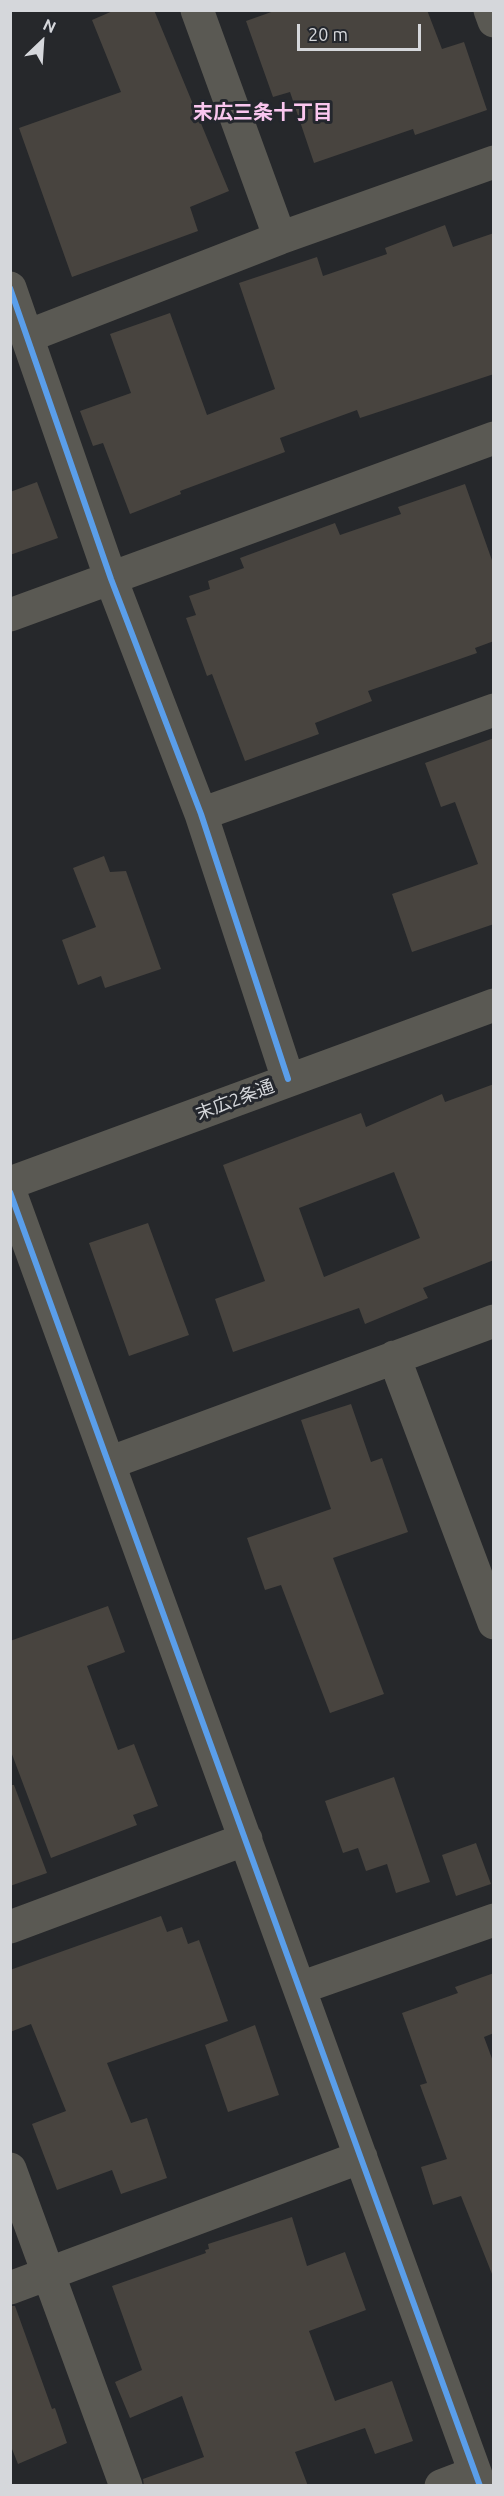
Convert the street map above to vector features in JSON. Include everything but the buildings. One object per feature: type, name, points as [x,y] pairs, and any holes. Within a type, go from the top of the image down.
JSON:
[{"type":"street","points":[[197,10],[280,238]]},
{"type":"street","points":[[490,10],[494,21]]},
{"type":"street","points":[[28,336],[280,238],[494,162]]},
{"type":"street","points":[[10,288],[111,579],[201,814],[288,1079]]},
{"type":"street","points":[[10,615],[494,438]]},
{"type":"street","points":[[201,814],[494,710]]},
{"type":"street","name":"末広2条通","points":[[10,1184],[288,1079],[494,1005]]},
{"type":"street","points":[[10,1192],[478,2479],[441,2486]]},
{"type":"street","points":[[109,1463],[494,1321]]},
{"type":"street","points":[[394,1357],[493,1622]]},
{"type":"street","points":[[10,1927],[246,1839]]},
{"type":"street","points":[[300,1988],[494,1920]]},
{"type":"street","points":[[10,2288],[361,2157]]},
{"type":"street","points":[[10,2169],[126,2486]]},
{"type":"cycle path","points":[[10,288],[111,579],[201,814],[288,1079]]},
{"type":"cycle path","points":[[10,1192],[480,2486]]},
{"type":"district","name":"末広三条十丁目","points":[[263,112]]}]
